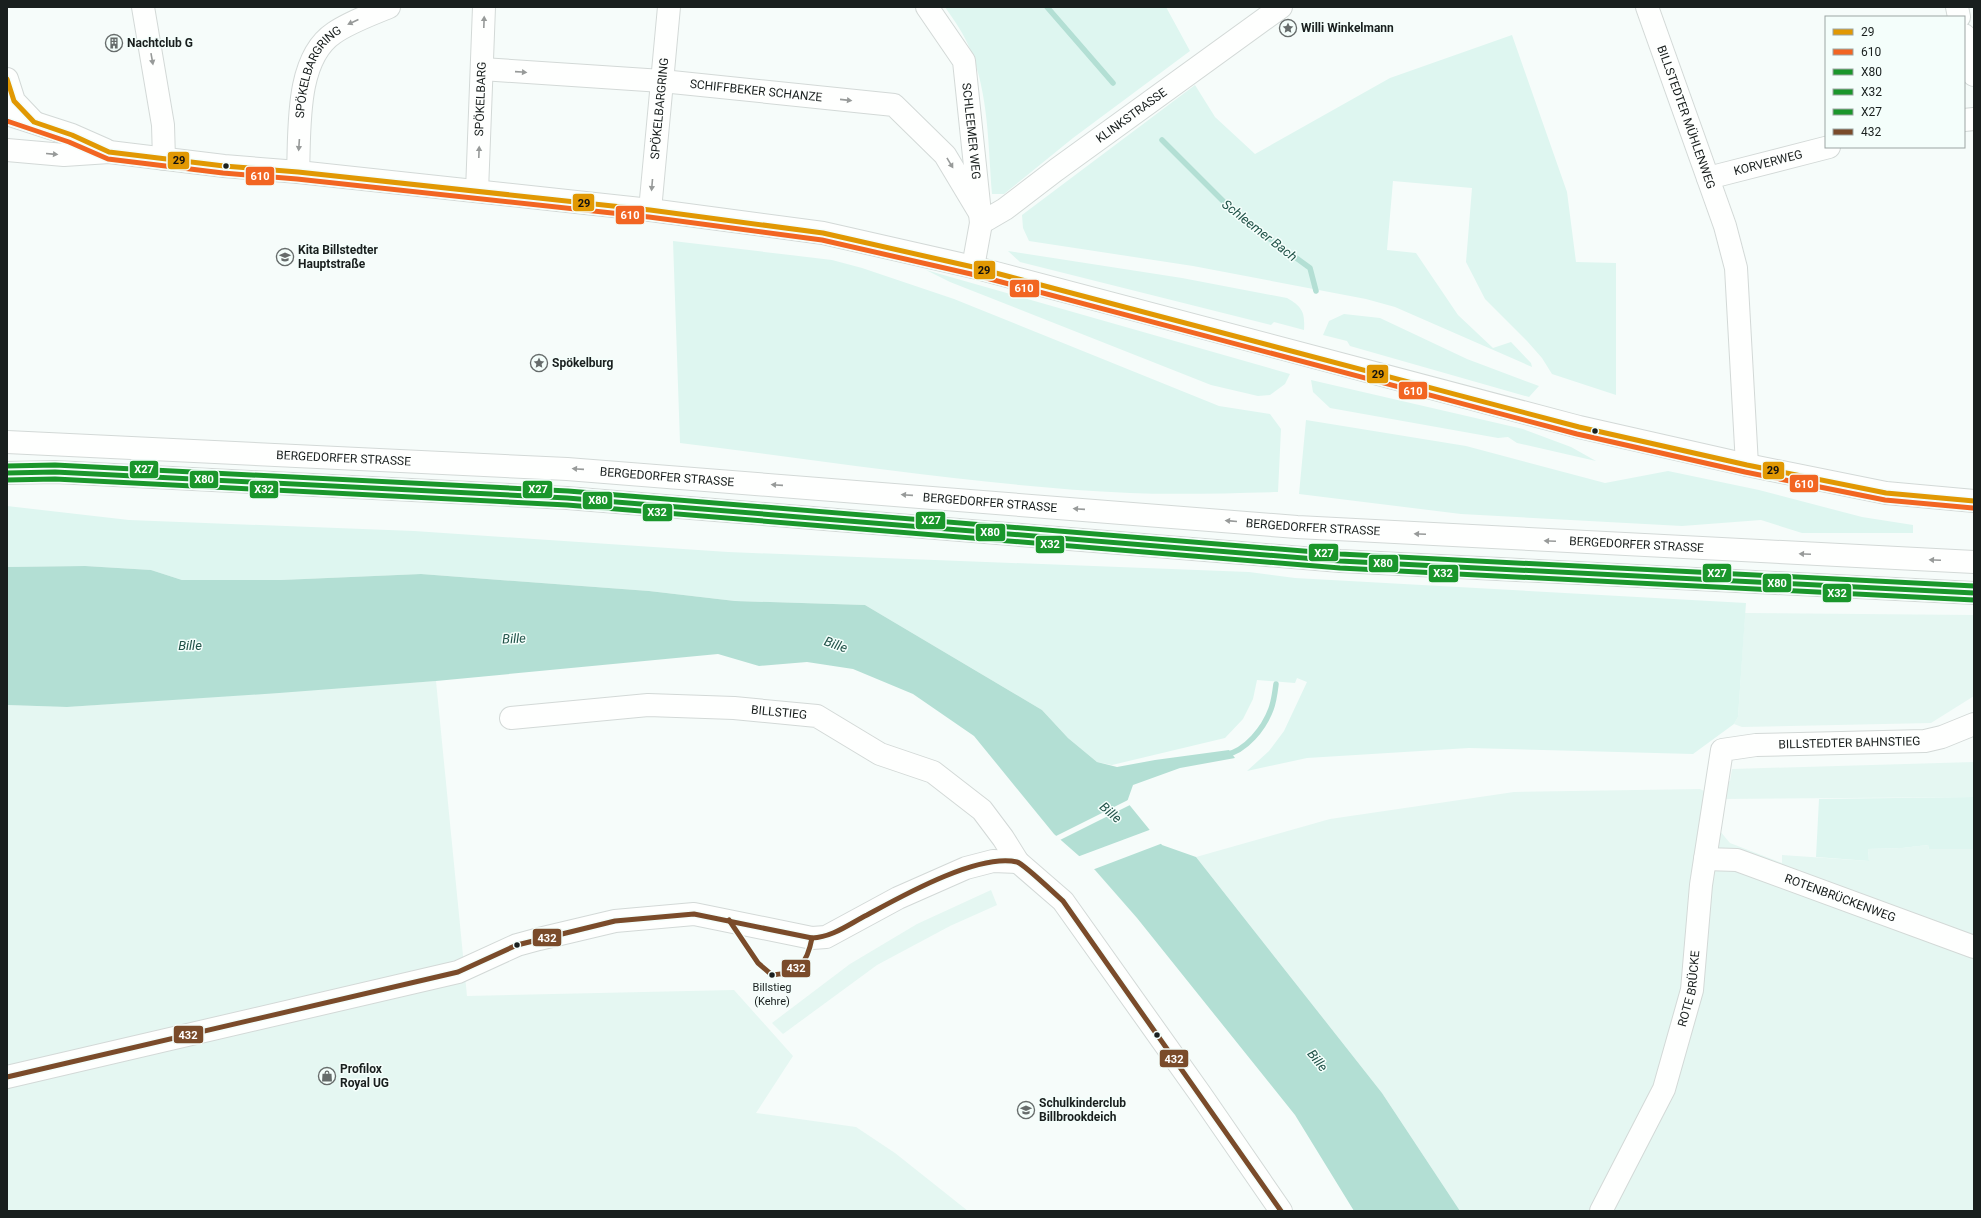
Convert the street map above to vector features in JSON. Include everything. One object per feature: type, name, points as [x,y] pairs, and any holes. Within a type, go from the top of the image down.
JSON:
[{"type":"main road","points":[[143,7],[163,125],[164,159]]},
{"type":"main road","name":"SPÖKELBARGRING","points":[[298,172],[303,82],[310,62],[318,47],[332,34],[349,24],[389,7]]},
{"type":"main road","name":"SPÖKELBARG","points":[[477,191],[484,7]]},
{"type":"main road","name":"SPÖKELBARGRING","points":[[650,210],[669,7]]},
{"type":"main road","name":"SCHLEEMER WEG","points":[[927,7],[964,62],[980,216],[973,267]]},
{"type":"main road","name":"BILLSTEDTER MÜHLENWEG","points":[[1647,7],[1725,226],[1738,277],[1747,465]]},
{"type":"main road","name":"KLINKSTRASSE","points":[[980,216],[1005,209],[1278,8]]},
{"type":"main road","points":[[1965,39],[1974,75]]},
{"type":"main road","name":"SCHIFFBEKER SCHANZE","points":[[482,69],[662,81],[894,105],[945,155],[980,216]]},
{"type":"main road","points":[[7,79],[14,101],[34,122]]},
{"type":"main road","points":[[7,114],[72,135],[109,152]]},
{"type":"main road","points":[[9,148],[64,155],[109,152],[224,166],[298,172],[650,210],[823,233],[973,267],[1579,427],[1747,465],[1886,493],[1974,501]]},
{"type":"main road","name":"KORVERWEG","points":[[1708,178],[1825,148]]},
{"type":"main road","name":"BERGEDORFER STRASSE","points":[[7,442],[567,468],[1297,527],[1974,562]]},
{"type":"main road","points":[[7,472],[55,472],[567,498],[1340,561],[1974,594]]},
{"type":"main road","name":"BILLSTIEG","points":[[511,718],[648,705],[734,708],[817,716],[880,754],[934,772],[982,810],[1003,838],[1018,862],[1064,901],[1281,1211]]},
{"type":"main road","name":"BILLSTEDTER BAHNSTIEG","points":[[1722,750],[1756,745],[1925,741],[1942,737],[1974,724]]},
{"type":"main road","name":"ROTE BRÜCKE","points":[[1601,1211],[1664,1089],[1692,990],[1705,859],[1722,750]]},
{"type":"main road","name":"ROTENBRÜCKENWEG","points":[[1705,859],[1737,860],[1974,947]]},
{"type":"main road","points":[[7,1077],[458,972],[517,946],[615,921],[694,914],[812,938],[826,937],[898,898],[966,868],[993,861],[1018,862]]},
{"type":"shaded area","points":[[945,7],[1166,7],[1190,51],[1073,138],[1004,194],[992,194],[987,120],[981,84],[968,43]]},
{"type":"shaded area","points":[[1512,35],[1567,192],[1576,262],[1616,263],[1616,395],[1552,374],[1542,358],[1527,341],[1485,299],[1466,262],[1472,188],[1393,181],[1387,250],[1416,253],[1458,315],[1493,348],[1511,342],[1531,363],[1532,367],[1395,307],[1366,299],[1193,266],[1029,241],[1023,228],[1022,215],[1195,85],[1215,117],[1255,154],[1390,78]]},
{"type":"shaded area","points":[[673,241],[832,260],[862,268],[954,299],[1219,406],[1270,414],[1281,429],[1278,492],[1167,494],[1074,490],[961,479],[680,443]]},
{"type":"shaded area","points":[[1008,251],[1182,278],[1287,298],[1297,304],[1302,311],[1304,330],[1274,322],[1271,325],[1020,262]]},
{"type":"shaded area","points":[[926,270],[1290,374],[1285,384],[1270,395],[1258,396],[1211,385],[950,282]]},
{"type":"shaded area","points":[[1344,314],[1380,318],[1467,359],[1539,386],[1529,397],[1350,346],[1347,341],[1323,335],[1329,321]]},
{"type":"shaded area","points":[[1311,380],[1523,429],[1571,447],[1596,461],[1517,443],[1508,437],[1498,438],[1330,408],[1313,392]]},
{"type":"shaded area","points":[[1306,420],[1466,446],[1605,483],[1668,471],[1759,490],[1862,517],[1913,525],[1913,533],[1802,533],[1761,520],[1682,526],[1461,514],[1299,494]]},
{"type":"shaded area","points":[[7,506],[129,520],[414,531],[728,552],[1249,572],[1295,578],[1746,603],[1738,717],[1734,724],[1693,754],[1469,748],[1307,758],[1247,771],[1269,751],[1284,731],[1307,682],[1297,678],[1295,683],[1257,680],[1253,699],[1243,719],[1225,738],[1112,765],[1097,762],[1068,738],[1042,710],[865,605],[735,601],[649,591],[421,574],[281,580],[182,580],[151,570],[85,566],[7,567]]},
{"type":"shaded area","points":[[1745,613],[1974,615],[1974,696],[1931,723],[1742,727],[1734,724],[1738,717]]},
{"type":"shaded area","points":[[436,681],[467,996],[734,990],[793,1056],[756,1113],[856,1127],[895,1153],[968,1211],[7,1211],[7,705],[67,707]]},
{"type":"shaded area","points":[[1974,762],[1974,797],[1722,799],[1719,830],[1730,843],[1782,863],[1782,855],[1869,861],[1868,849],[1902,848],[1928,845],[1929,849],[1974,849],[1974,1211],[1460,1211],[1382,1093],[1196,857],[1330,819],[1514,792],[1700,789],[1721,799],[1725,781],[1730,781],[1732,769]]},
{"type":"shaded area","points":[[1974,797],[1974,849],[1929,849],[1928,845],[1902,848],[1868,849],[1869,861],[1816,857],[1819,799]]},
{"type":"shaded area","points":[[991,890],[997,905],[950,926],[877,965],[783,1034],[772,1023],[850,964],[917,924]]},
{"type":"water","name":"Bille","points":[[85,566],[151,570],[182,580],[281,580],[421,574],[649,591],[735,601],[865,605],[1042,710],[1068,738],[1097,762],[1117,767],[1155,760],[1229,750],[1235,758],[1180,768],[1133,785],[1127,802],[1162,845],[1196,857],[1382,1093],[1460,1211],[1354,1211],[1295,1115],[1137,918],[1095,870],[1054,834],[974,736],[913,694],[853,669],[807,662],[759,666],[718,654],[436,681],[279,693],[67,707],[7,705],[7,567]]},
{"type":"pier","points":[[1130,799],[1129,802],[1132,804],[1058,841],[1054,837]]},
{"type":"pier","points":[[1152,829],[1163,843],[1092,870],[1077,857]]},
{"type":"waterway","name":"Schleemer Bach","points":[[1047,7],[1113,83]]},
{"type":"waterway","name":"Schleemer Bach","points":[[1162,140],[1237,215],[1310,268],[1316,291]]},
{"type":"waterway","name":"Schleemer Bach","points":[[1225,755],[1240,749],[1259,731],[1271,709],[1276,684]]},
{"type":"transit line","name":"29","points":[[7,79],[14,101],[34,122],[72,135],[109,152],[224,166],[298,172],[650,210],[823,233],[973,267],[1579,427],[1747,465],[1886,493],[1974,501]]},
{"type":"transit line","name":"610","points":[[7,121],[69,142],[108,159],[223,173],[297,179],[649,217],[822,240],[971,274],[1577,434],[1745,472],[1885,500],[1973,508]]},
{"type":"transit line","name":"X27","points":[[7,466],[55,465],[568,491],[1340,554],[1974,586]]},
{"type":"transit line","name":"X80","points":[[7,473],[55,472],[567,498],[1340,561],[1974,593]]},
{"type":"transit line","name":"X32","points":[[7,480],[55,479],[567,505],[1340,568],[1974,600]]},
{"type":"transit line","name":"432","points":[[7,1077],[458,972],[517,945],[615,921],[694,914],[812,938],[820,937],[841,930],[882,907],[940,878],[982,864],[1001,861],[1017,862],[1033,873],[1063,901],[1281,1211]]},
{"type":"transit line","name":"432","points":[[729,920],[758,963],[772,975],[789,972],[800,966],[804,961],[812,938]]},
{"type":"place","name":"Willi Winkelmann","points":[[1288,28]]},
{"type":"place","name":"Nachtclub G","points":[[114,43]]},
{"type":"place","name":"Kita Billstedter Hauptstraße","points":[[285,257]]},
{"type":"place","name":"Spökelburg","points":[[539,363]]},
{"type":"place","name":"Billstieg (Kehre)","points":[[772,975]]},
{"type":"place","name":"Profilox Royal UG","points":[[327,1076]]},
{"type":"place","name":"Schulkinderclub Billbrookdeich","points":[[1026,1110]]}]
